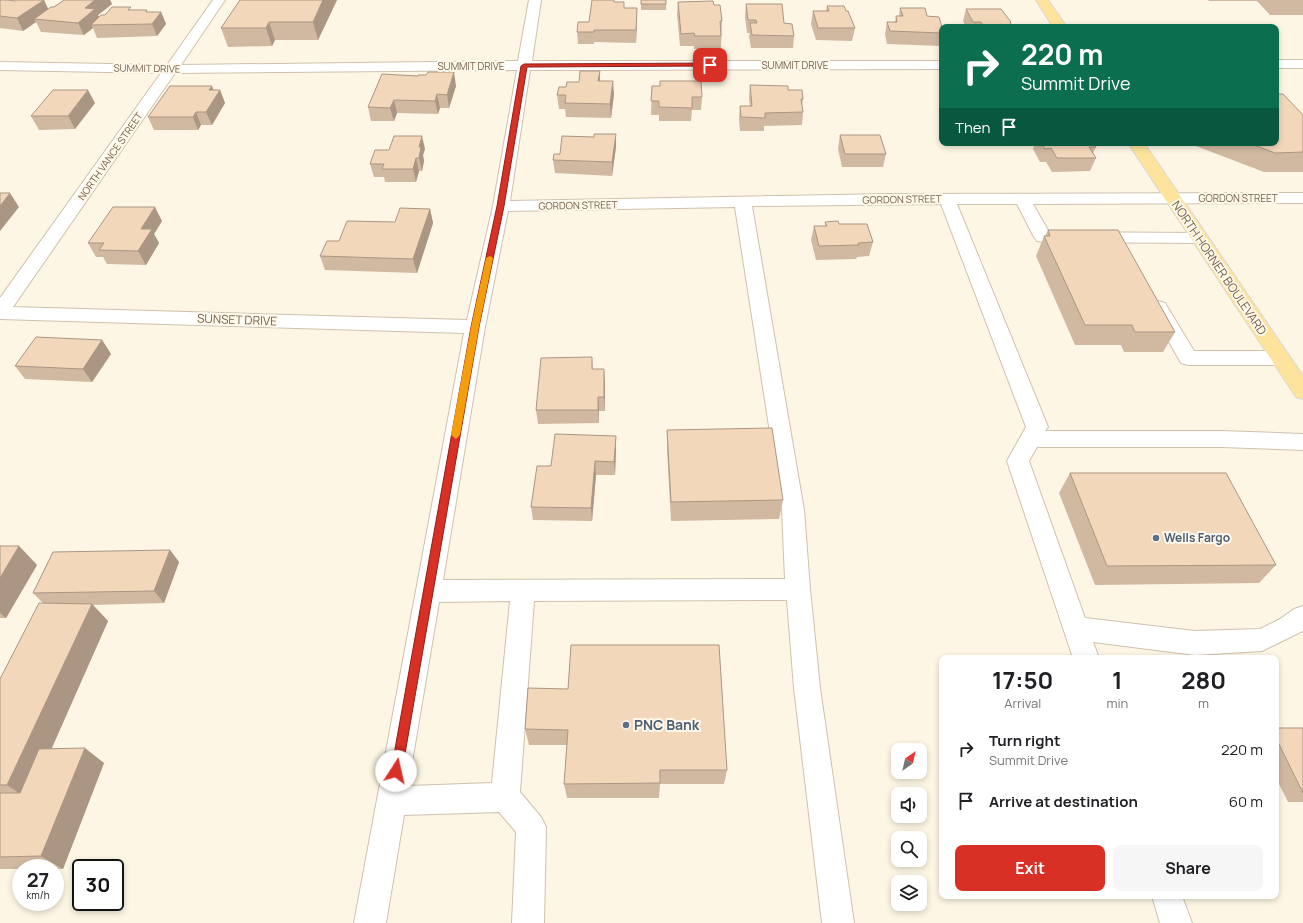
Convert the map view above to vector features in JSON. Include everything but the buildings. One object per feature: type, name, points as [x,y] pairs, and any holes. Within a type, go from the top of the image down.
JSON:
[{"type":"main road","points":[[1042,0],[1058,24]]},
{"type":"main road","name":"NORTH HORNER BOULEVARD","points":[[1138,146],[1303,392]]},
{"type":"street","name":"NORTH VANCE STREET","points":[[0,313],[220,0]]},
{"type":"street","points":[[370,923],[475,327],[501,206],[535,0]]},
{"type":"street","points":[[1279,64],[1303,64]]},
{"type":"street","name":"SUMMIT DRIVE","points":[[0,66],[60,68],[171,68],[939,65]]},
{"type":"street","points":[[1022,198],[1043,237],[1199,238]]},
{"type":"street","name":"GORDON STREET","points":[[501,206],[1022,198],[1303,198]]},
{"type":"street","points":[[948,199],[1037,427],[1018,461],[1085,655]]},
{"type":"street","points":[[743,203],[793,510],[798,589],[807,688],[838,923]]},
{"type":"street","points":[[1117,238],[1129,258]]},
{"type":"street","points":[[1149,291],[1188,358],[1280,358]]},
{"type":"street","name":"SUNSET DRIVE","points":[[0,313],[475,327]]},
{"type":"street","points":[[1030,439],[1221,439],[1303,442]]},
{"type":"street","points":[[428,590],[798,589]]},
{"type":"street","points":[[523,590],[505,797],[531,827],[528,923]]},
{"type":"street","points":[[1075,628],[1195,643],[1262,640],[1289,627],[1303,617]]},
{"type":"street","points":[[391,801],[505,797]]},
{"type":"street","points":[[1168,899],[1176,923]]},
{"type":"slow traffic","points":[[456,435],[475,327],[490,258]]},
{"type":"place","name":"Wells Fargo","points":[[1156,538]]},
{"type":"place","name":"PNC Bank","points":[[626,725]]},
{"type":"route","points":[[396,771],[475,327],[501,206],[524,66],[710,65]]}]
